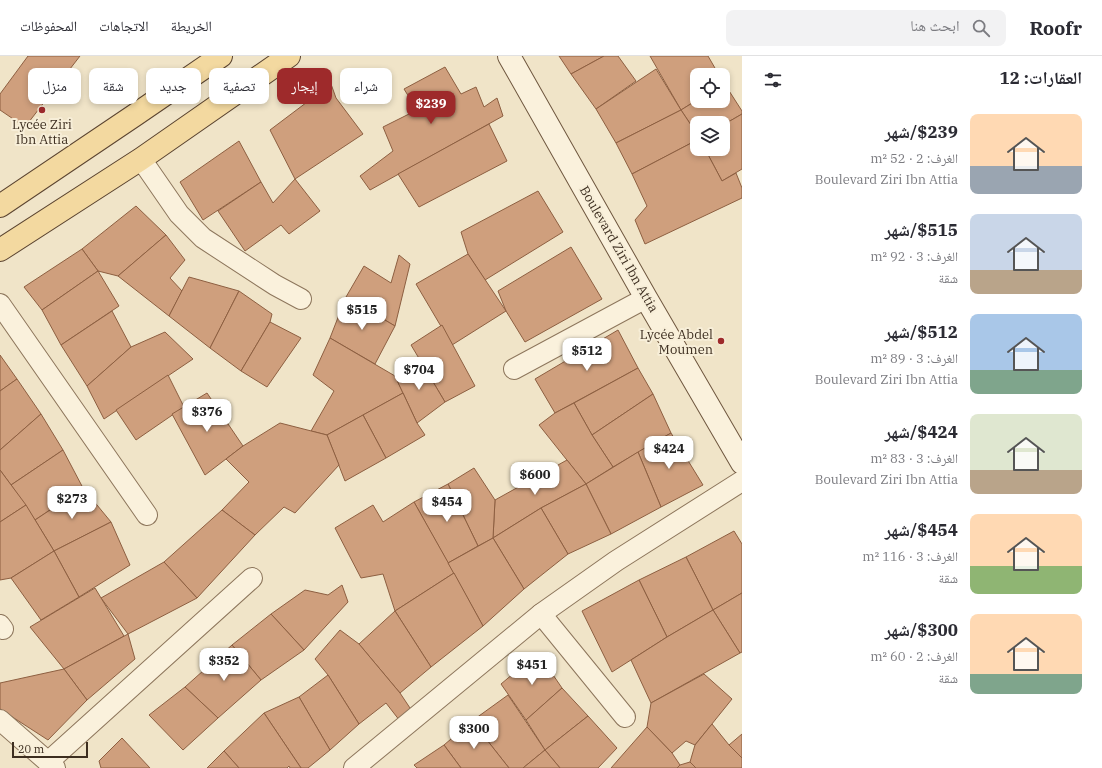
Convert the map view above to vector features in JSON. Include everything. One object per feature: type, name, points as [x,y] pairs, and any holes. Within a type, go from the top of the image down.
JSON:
[{"type":"main road","points":[[0,206],[221,56]]},
{"type":"main road","points":[[0,250],[141,159],[289,56]]},
{"type":"street","name":"Boulevard Ziri Ibn Attia","points":[[509,56],[646,298],[742,463]]},
{"type":"street","points":[[141,159],[179,214],[203,238],[275,285],[301,299]]},
{"type":"street","points":[[514,369],[646,298]]},
{"type":"street","points":[[0,304],[147,515]]},
{"type":"street","points":[[354,768],[541,614],[616,561],[742,481]]},
{"type":"street","points":[[0,720],[52,765],[252,578]]},
{"type":"street","points":[[541,614],[625,717]]},
{"type":"building","points":[[28,56],[80,56],[71,68],[28,68],[28,104],[43,104],[25,127],[0,110],[0,94]]},
{"type":"building","points":[[559,56],[604,56],[571,74]]},
{"type":"building","points":[[604,56],[618,56],[636,81],[596,109],[571,74]]},
{"type":"building","points":[[650,56],[708,56],[715,68],[690,68],[690,104],[681,110]]},
{"type":"building","points":[[445,67],[461,94],[476,87],[484,107],[497,98],[503,116],[370,190],[360,176],[393,151],[383,127],[417,110],[404,89]]},
{"type":"building","points":[[656,69],[681,110],[616,143],[596,109]]},
{"type":"building","points":[[332,87],[336,98],[363,134],[295,179],[270,130],[304,104],[332,104]]},
{"type":"building","points":[[730,92],[742,111],[742,114],[730,121],[730,116],[690,116],[690,124],[681,110],[690,104],[690,108],[730,108]]},
{"type":"building","points":[[681,110],[690,124],[690,144],[632,174],[616,143]]},
{"type":"building","points":[[742,114],[742,169],[722,181],[709,156],[730,156],[730,121]]},
{"type":"building","points":[[489,124],[507,161],[419,207],[398,174]]},
{"type":"building","points":[[239,141],[261,182],[203,220],[180,182]]},
{"type":"building","points":[[690,144],[690,156],[709,156],[722,181],[736,173],[742,188],[742,198],[645,244],[635,220],[647,206],[632,174]]},
{"type":"building","points":[[295,179],[320,211],[289,234],[281,225],[245,251],[218,211],[261,182],[273,203]]},
{"type":"building","points":[[538,191],[563,232],[485,280],[468,254],[461,232]]},
{"type":"building","points":[[136,206],[166,235],[118,276],[98,271],[82,249]]},
{"type":"building","points":[[166,235],[185,260],[170,278],[182,291],[169,316],[118,276]]},
{"type":"building","points":[[571,247],[602,299],[525,342],[506,311],[498,291]]},
{"type":"building","points":[[82,249],[98,271],[42,310],[24,287]]},
{"type":"building","points":[[468,254],[506,311],[452,345],[416,284]]},
{"type":"building","points":[[399,255],[410,264],[395,326],[346,297],[364,266],[391,283]]},
{"type":"building","points":[[98,271],[119,306],[61,345],[42,310]]},
{"type":"building","points":[[189,277],[239,291],[210,348],[169,316]]},
{"type":"building","points":[[239,291],[272,314],[270,322],[241,371],[210,348]]},
{"type":"building","points":[[346,297],[395,326],[375,364],[330,338]]},
{"type":"building","points":[[112,311],[131,347],[87,386],[61,345]]},
{"type":"building","points":[[270,322],[301,338],[267,387],[241,371]]},
{"type":"building","points":[[442,325],[475,386],[445,402],[411,345]]},
{"type":"building","points":[[618,330],[638,368],[555,413],[535,379]]},
{"type":"building","points":[[165,332],[193,359],[104,419],[87,386],[131,347]]},
{"type":"building","points":[[330,338],[395,376],[403,393],[327,435],[311,431],[334,391],[313,375]]},
{"type":"building","points":[[0,355],[17,379],[0,391]]},
{"type":"building","points":[[420,360],[445,402],[417,423],[395,376]]},
{"type":"building","points":[[638,368],[653,394],[592,435],[574,403]]},
{"type":"building","points":[[168,375],[184,407],[136,440],[116,410]]},
{"type":"building","points":[[17,379],[41,414],[0,450],[0,391]]},
{"type":"building","points":[[207,393],[243,446],[205,475],[172,414]]},
{"type":"building","points":[[403,393],[417,423],[425,435],[386,458],[363,415]]},
{"type":"building","points":[[653,394],[671,433],[613,467],[592,435]]},
{"type":"building","points":[[574,403],[592,435],[613,467],[586,484],[539,425],[555,413]]},
{"type":"building","points":[[41,414],[63,450],[11,485],[0,470],[0,450]]},
{"type":"building","points":[[363,415],[386,458],[345,481],[327,435]]},
{"type":"building","points":[[280,423],[327,435],[339,465],[295,513],[284,507],[255,535],[222,510],[249,482],[226,459],[243,446]]},
{"type":"building","points":[[671,433],[703,485],[661,507],[638,452]]},
{"type":"building","points":[[63,450],[83,488],[35,520],[11,485]]},
{"type":"building","points":[[638,452],[661,507],[611,534],[586,484]]},
{"type":"building","points":[[567,460],[586,484],[541,508],[493,538],[495,500]]},
{"type":"building","points":[[474,468],[495,500],[493,538],[478,546],[448,484]]},
{"type":"building","points":[[0,470],[26,505],[0,522]]},
{"type":"building","points":[[448,484],[478,546],[448,563],[414,502]]},
{"type":"building","points":[[586,484],[611,534],[568,554],[541,508]]},
{"type":"building","points":[[83,488],[111,522],[54,551],[35,520]]},
{"type":"building","points":[[414,502],[454,573],[395,611],[383,574],[361,578],[335,528],[373,505],[383,522]]},
{"type":"building","points":[[26,505],[54,551],[11,578],[0,580],[0,522]]},
{"type":"building","points":[[541,508],[568,554],[524,589],[493,538]]},
{"type":"building","points":[[222,510],[255,535],[197,598],[164,562]]},
{"type":"building","points":[[111,522],[130,565],[79,597],[54,551]]},
{"type":"building","points":[[734,531],[742,544],[742,593],[713,610],[686,557]]},
{"type":"building","points":[[493,538],[524,589],[483,626],[448,563]]},
{"type":"building","points":[[54,551],[79,597],[41,620],[11,578]]},
{"type":"building","points":[[686,557],[713,610],[667,637],[639,580]]},
{"type":"building","points":[[164,562],[197,598],[128,634],[101,598]]},
{"type":"building","points":[[454,573],[483,626],[431,667],[395,611]]},
{"type":"building","points":[[639,580],[667,637],[612,672],[582,611]]},
{"type":"building","points":[[342,585],[348,602],[304,650],[271,614],[305,590],[328,595]]},
{"type":"building","points":[[95,588],[124,636],[64,669],[30,627]]},
{"type":"building","points":[[742,593],[742,652],[740,653],[713,610]]},
{"type":"building","points":[[713,610],[740,653],[651,703],[631,660]]},
{"type":"building","points":[[395,611],[431,667],[400,693],[359,644]]},
{"type":"building","points":[[271,614],[304,650],[261,680],[232,645]]},
{"type":"building","points":[[340,630],[359,644],[400,693],[412,711],[400,721],[386,703],[359,724],[328,675],[315,659]]},
{"type":"building","points":[[128,634],[135,659],[87,700],[64,669]]},
{"type":"building","points":[[232,645],[261,680],[218,718],[185,687]]},
{"type":"building","points":[[538,653],[562,688],[526,720],[501,684]]},
{"type":"building","points":[[64,669],[87,700],[48,740],[0,709],[0,683]]},
{"type":"building","points":[[704,674],[732,699],[695,745],[686,741],[672,753],[647,727],[651,703]]},
{"type":"building","points":[[328,675],[359,724],[330,750],[299,697]]},
{"type":"building","points":[[185,687],[218,718],[183,750],[149,715]]},
{"type":"building","points":[[562,688],[588,716],[545,750],[526,720]]},
{"type":"building","points":[[508,695],[545,750],[523,768],[509,768],[472,721]]},
{"type":"building","points":[[299,697],[330,750],[308,768],[301,768],[264,713]]},
{"type":"building","points":[[264,713],[301,768],[290,768],[289,766],[287,768],[239,768],[224,751]]},
{"type":"building","points":[[588,716],[617,748],[598,768],[560,768],[545,750]]},
{"type":"building","points":[[472,721],[509,768],[461,768],[444,745]]},
{"type":"building","points":[[712,724],[742,758],[742,768],[696,768],[690,762],[695,745]]},
{"type":"building","points":[[647,727],[672,753],[680,765],[677,768],[611,768]]},
{"type":"building","points":[[742,734],[742,758],[729,745]]},
{"type":"building","points":[[122,738],[150,768],[101,768],[99,761]]},
{"type":"building","points":[[444,745],[461,768],[417,768],[414,765]]},
{"type":"building","points":[[545,750],[560,768],[523,768]]},
{"type":"building","points":[[224,751],[239,768],[207,768]]},
{"type":"building","points":[[690,762],[696,768],[677,768],[680,765]]},
{"type":"place","name":"Lycée Ziri Ibn Attia","points":[[42,110]]},
{"type":"place","name":"Lycée Abdel Moumen","points":[[721,341]]}]
